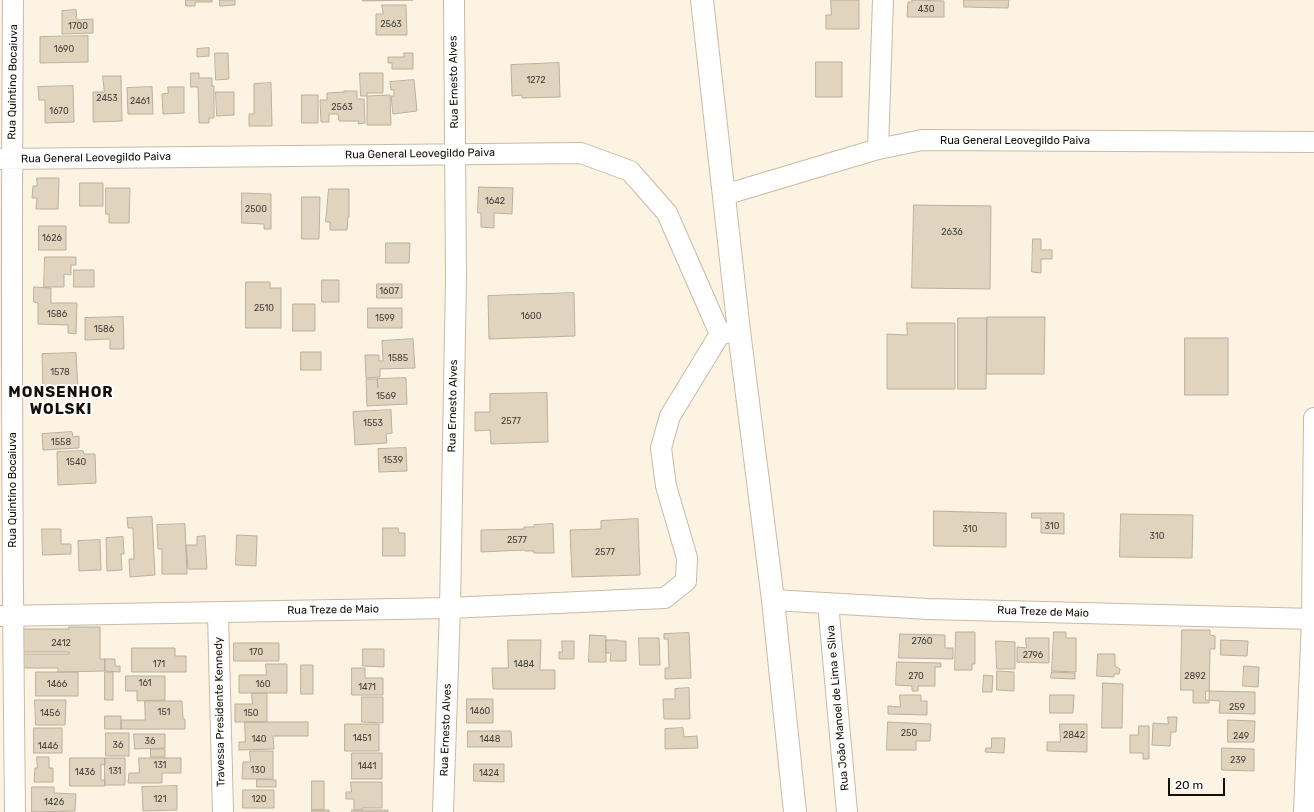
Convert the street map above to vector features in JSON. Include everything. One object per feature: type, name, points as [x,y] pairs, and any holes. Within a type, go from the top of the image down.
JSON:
[{"type":"highway","points":[[702,0],[724,195],[729,332],[773,600],[796,812]]},
{"type":"street","name":"Rua Quintino Bocaiuva","points":[[13,0],[6,159],[6,616],[15,812]]},
{"type":"street","name":"Rua Ernesto Alves","points":[[443,812],[450,608],[456,278],[454,0]]},
{"type":"street","points":[[878,149],[883,0]]},
{"type":"street","name":"Rua General Leovegildo Paiva","points":[[724,195],[878,149],[922,140],[1314,142]]},
{"type":"street","name":"Rua General Leovegildo Paiva","points":[[6,159],[581,153],[630,171],[667,213],[729,332]]},
{"type":"street","name":"Rua Treze de Maio","points":[[6,616],[450,608],[665,598],[686,581],[687,558],[666,486],[662,448],[670,416],[729,332]]},
{"type":"street","points":[[1304,812],[1313,619],[1314,418]]},
{"type":"street","name":"Rua Treze de Maio","points":[[773,600],[928,609],[1313,619]]},
{"type":"street","name":"Rua João Manoel de Lima e Silva","points":[[828,603],[847,812]]},
{"type":"street","name":"Travessa Presidente Kennedy","points":[[218,613],[223,812]]},
{"type":"building","points":[[186,0],[212,0],[212,2],[195,2],[195,6],[186,6]]},
{"type":"building","points":[[220,0],[235,0],[235,5],[220,6]]},
{"type":"building","points":[[363,0],[413,0],[363,1]]},
{"type":"building","points":[[831,0],[859,0],[859,29],[826,29],[826,15],[831,15]]},
{"type":"building","points":[[912,0],[944,1],[944,17],[907,17],[908,2],[912,2]]},
{"type":"building","points":[[964,0],[1009,0],[1008,8],[964,7]]},
{"type":"building","points":[[382,5],[406,5],[407,35],[376,35],[376,14],[383,14]]},
{"type":"building","points":[[76,10],[77,20],[93,19],[93,33],[62,34],[62,11]]},
{"type":"building","points":[[88,36],[88,62],[40,63],[40,37]]},
{"type":"building","points":[[209,48],[209,56],[197,57],[197,49]]},
{"type":"building","points":[[215,53],[228,53],[229,79],[216,80]]},
{"type":"building","points":[[404,53],[413,53],[413,69],[392,69],[392,63],[388,63],[388,57],[404,57]]},
{"type":"building","points":[[816,62],[842,62],[842,97],[816,97]]},
{"type":"building","points":[[559,63],[560,97],[522,98],[522,95],[512,96],[511,65]]},
{"type":"building","points":[[191,73],[199,73],[199,78],[212,78],[212,86],[214,86],[214,118],[209,118],[209,123],[199,123],[198,87],[191,87]]},
{"type":"building","points":[[360,73],[383,73],[383,93],[367,93],[367,96],[361,96]]},
{"type":"building","points":[[103,76],[121,76],[122,121],[93,122],[93,92],[104,92]]},
{"type":"building","points":[[414,80],[417,111],[393,114],[391,96],[394,96],[394,90],[391,90],[390,82]]},
{"type":"building","points":[[271,83],[272,126],[249,126],[249,114],[254,114],[254,84]]},
{"type":"building","points":[[73,86],[74,122],[45,123],[45,100],[39,100],[38,87]]},
{"type":"building","points":[[152,87],[153,114],[128,114],[127,88]]},
{"type":"building","points":[[168,87],[184,87],[184,113],[163,114],[162,94],[168,93]]},
{"type":"building","points":[[357,91],[357,99],[364,99],[365,123],[358,124],[359,121],[339,121],[338,114],[329,114],[329,122],[321,122],[320,100],[327,100],[327,93]]},
{"type":"building","points":[[216,92],[234,92],[234,115],[217,116]]},
{"type":"building","points":[[302,95],[318,95],[318,123],[302,123]]},
{"type":"building","points":[[390,95],[391,125],[367,125],[367,96]]},
{"type":"building","points":[[37,178],[59,178],[58,209],[36,209],[37,198],[32,198],[33,186],[37,186]]},
{"type":"building","points":[[80,183],[103,183],[103,206],[80,206]]},
{"type":"building","points":[[479,187],[513,188],[512,214],[494,213],[494,228],[481,227],[481,213],[478,213]]},
{"type":"building","points":[[106,188],[130,188],[129,223],[109,223],[109,214],[106,214]]},
{"type":"building","points":[[329,189],[349,189],[349,217],[347,230],[330,230],[330,222],[326,222]]},
{"type":"building","points":[[242,193],[271,194],[271,229],[264,229],[264,224],[242,223]]},
{"type":"building","points":[[302,197],[320,197],[319,239],[302,239]]},
{"type":"building","points":[[914,205],[991,206],[990,289],[912,288]]},
{"type":"building","points":[[39,226],[66,226],[66,250],[39,250]]},
{"type":"building","points":[[1033,239],[1041,239],[1041,250],[1052,250],[1052,259],[1041,259],[1041,273],[1032,272]]},
{"type":"building","points":[[386,243],[410,243],[409,263],[386,263]]},
{"type":"building","points":[[45,257],[76,257],[76,265],[71,265],[71,275],[64,274],[64,287],[44,287]]},
{"type":"building","points":[[74,270],[94,270],[94,287],[74,287]]},
{"type":"building","points":[[322,280],[339,280],[339,302],[322,302]]},
{"type":"building","points":[[246,282],[270,282],[270,288],[281,288],[281,328],[246,328]]},
{"type":"building","points":[[377,284],[402,284],[402,298],[377,298]]},
{"type":"building","points":[[34,287],[51,288],[51,303],[77,303],[76,334],[68,333],[68,325],[38,324],[38,303],[34,302]]},
{"type":"building","points":[[574,293],[575,336],[489,339],[488,296]]},
{"type":"building","points":[[293,304],[315,304],[315,331],[293,331]]},
{"type":"building","points":[[368,308],[402,308],[402,328],[368,328]]},
{"type":"building","points":[[123,317],[124,349],[110,349],[110,339],[85,340],[85,318]]},
{"type":"building","points":[[987,317],[1045,317],[1044,374],[987,374]]},
{"type":"building","points":[[958,318],[987,318],[986,389],[958,389]]},
{"type":"building","points":[[907,323],[955,323],[955,389],[887,389],[887,334],[907,335]]},
{"type":"building","points":[[1185,338],[1228,338],[1228,395],[1185,395]]},
{"type":"building","points":[[413,339],[415,368],[380,369],[380,377],[366,378],[365,355],[379,355],[379,361],[383,361],[382,341]]},
{"type":"building","points":[[301,352],[321,352],[321,370],[301,370]]},
{"type":"building","points":[[76,353],[78,389],[43,390],[42,354]]},
{"type":"building","points":[[406,378],[407,404],[367,406],[366,379]]},
{"type":"building","points":[[547,393],[548,442],[491,444],[490,430],[475,431],[475,412],[490,412],[490,394]]},
{"type":"building","points":[[391,410],[392,433],[386,434],[387,443],[355,445],[353,412]]},
{"type":"building","points":[[72,432],[73,437],[79,436],[79,448],[43,450],[42,434]]},
{"type":"building","points":[[406,448],[407,471],[379,472],[378,449]]},
{"type":"building","points":[[83,451],[84,454],[95,454],[96,483],[58,485],[57,452]]},
{"type":"building","points":[[934,511],[1006,513],[1006,547],[934,546]]},
{"type":"building","points":[[1032,513],[1064,513],[1064,534],[1041,533],[1041,518],[1032,518]]},
{"type":"building","points":[[1121,514],[1193,515],[1192,558],[1120,557]]},
{"type":"building","points":[[152,517],[155,575],[130,577],[129,559],[134,559],[133,528],[128,528],[127,518]]},
{"type":"building","points":[[638,519],[640,575],[572,577],[570,530],[601,529],[601,521]]},
{"type":"building","points":[[185,524],[187,574],[162,574],[162,549],[158,549],[157,525]]},
{"type":"building","points":[[553,524],[554,553],[534,553],[534,551],[524,550],[481,552],[481,530],[524,529],[524,527],[534,527],[534,525]]},
{"type":"building","points":[[383,528],[398,528],[399,533],[405,533],[405,556],[383,556]]},
{"type":"building","points":[[42,529],[61,529],[61,544],[71,544],[71,554],[43,555]]},
{"type":"building","points":[[237,535],[257,536],[256,566],[236,565]]},
{"type":"building","points":[[205,536],[207,569],[188,569],[186,545],[197,545],[197,537]]},
{"type":"building","points":[[123,537],[124,554],[121,554],[122,570],[107,571],[106,538]]},
{"type":"building","points":[[100,540],[101,570],[79,571],[78,541]]},
{"type":"building","points":[[69,627],[100,627],[100,659],[105,659],[105,671],[58,672],[58,668],[22,668],[21,654],[69,654],[69,652],[21,652],[22,629],[69,629]]},
{"type":"building","points":[[1182,630],[1210,630],[1210,635],[1215,636],[1215,649],[1210,649],[1209,703],[1193,703],[1193,690],[1181,690]]},
{"type":"building","points":[[956,632],[975,632],[975,664],[972,664],[972,670],[955,670]]},
{"type":"building","points":[[1054,632],[1066,632],[1066,638],[1076,638],[1076,672],[1052,671]]},
{"type":"building","points":[[689,633],[691,678],[665,679],[665,668],[669,668],[668,639],[664,639],[664,634]]},
{"type":"building","points":[[900,634],[945,635],[945,648],[953,648],[953,659],[899,658]]},
{"type":"building","points":[[590,635],[606,636],[606,662],[589,662]]},
{"type":"building","points":[[639,638],[659,638],[660,665],[640,665]]},
{"type":"building","points":[[1026,638],[1049,638],[1049,663],[1017,662],[1017,647],[1026,648]]},
{"type":"building","points":[[508,640],[541,640],[540,670],[555,670],[555,689],[493,689],[492,668],[508,668]]},
{"type":"building","points":[[606,640],[626,641],[626,661],[610,661],[611,653],[606,653]]},
{"type":"building","points":[[1221,640],[1248,641],[1247,656],[1221,655]]},
{"type":"building","points":[[562,641],[574,641],[574,659],[559,659],[559,652],[562,652]]},
{"type":"building","points":[[996,641],[1015,642],[1015,669],[997,669]]},
{"type":"building","points":[[234,643],[279,643],[279,661],[234,661]]},
{"type":"building","points":[[132,648],[175,648],[175,656],[186,656],[186,672],[132,672]]},
{"type":"building","points":[[363,649],[384,649],[384,667],[363,666]]},
{"type":"building","points":[[1098,654],[1115,654],[1115,666],[1120,669],[1119,674],[1114,674],[1114,677],[1097,676]]},
{"type":"building","points":[[105,659],[115,659],[115,666],[120,666],[120,672],[105,671]]},
{"type":"building","points":[[897,662],[941,663],[941,667],[935,667],[935,686],[918,686],[918,691],[912,691],[912,686],[896,685]]},
{"type":"building","points":[[266,664],[287,664],[287,693],[239,693],[239,675],[266,675]]},
{"type":"building","points":[[301,665],[313,665],[313,694],[301,694]]},
{"type":"building","points":[[1244,666],[1259,667],[1258,687],[1243,686]]},
{"type":"building","points":[[352,668],[365,668],[365,678],[383,678],[383,695],[352,695]]},
{"type":"building","points":[[997,671],[1014,672],[1014,691],[997,690]]},
{"type":"building","points":[[36,672],[78,672],[78,696],[36,696]]},
{"type":"building","points":[[105,672],[113,672],[113,700],[105,700]]},
{"type":"building","points":[[1052,672],[1075,673],[1075,679],[1051,678]]},
{"type":"building","points":[[984,675],[993,676],[992,692],[983,692]]},
{"type":"building","points":[[126,676],[165,676],[165,700],[137,701],[137,691],[126,691]]},
{"type":"building","points":[[1103,683],[1123,684],[1122,728],[1102,728]]},
{"type":"building","points":[[689,688],[690,719],[664,719],[663,699],[675,699],[675,689]]},
{"type":"building","points":[[1206,691],[1255,692],[1255,714],[1219,713],[1220,701],[1206,700]]},
{"type":"building","points":[[252,693],[267,693],[267,722],[235,722],[235,704],[252,704]]},
{"type":"building","points":[[900,695],[921,695],[921,701],[927,701],[927,715],[888,714],[888,706],[900,707]]},
{"type":"building","points":[[1050,695],[1074,695],[1073,713],[1050,713]]},
{"type":"building","points":[[362,697],[383,697],[383,723],[362,722]]},
{"type":"building","points":[[467,699],[493,699],[493,723],[467,723]]},
{"type":"building","points":[[35,700],[66,700],[65,725],[36,725]]},
{"type":"building","points":[[145,701],[182,701],[185,729],[121,729],[121,720],[145,720]]},
{"type":"building","points":[[105,716],[121,716],[121,729],[105,729]]},
{"type":"building","points":[[1168,717],[1177,717],[1176,732],[1171,732],[1170,746],[1152,745],[1153,723],[1168,724]]},
{"type":"building","points":[[1228,720],[1255,721],[1254,742],[1228,742]]},
{"type":"building","points":[[245,722],[308,722],[308,736],[273,736],[274,749],[239,750],[239,742],[245,742]]},
{"type":"building","points":[[888,722],[931,724],[930,741],[916,741],[916,750],[887,750]]},
{"type":"building","points":[[345,724],[379,724],[379,751],[345,751]]},
{"type":"building","points":[[1060,724],[1087,724],[1087,752],[1047,751],[1047,742],[1060,742]]},
{"type":"building","points":[[1139,726],[1149,726],[1149,759],[1143,759],[1143,753],[1130,753],[1130,735],[1138,735]]},
{"type":"building","points":[[34,728],[62,728],[62,753],[34,753]]},
{"type":"building","points":[[683,728],[684,737],[697,736],[698,748],[665,749],[665,729]]},
{"type":"building","points":[[468,731],[511,731],[512,747],[468,747]]},
{"type":"building","points":[[106,733],[129,733],[129,756],[106,756]]},
{"type":"building","points":[[134,734],[165,734],[165,748],[135,749]]},
{"type":"building","points":[[992,738],[1005,738],[1004,753],[985,752],[986,748],[991,748]]},
{"type":"building","points":[[1222,748],[1254,749],[1254,771],[1222,770]]},
{"type":"building","points":[[151,749],[165,749],[165,757],[151,757]]},
{"type":"building","points":[[250,751],[273,751],[273,779],[242,779],[243,762],[250,762]]},
{"type":"building","points":[[352,753],[382,753],[382,779],[352,779]]},
{"type":"building","points":[[37,757],[49,757],[49,768],[53,768],[53,782],[34,782],[35,768],[37,768]]},
{"type":"building","points":[[70,758],[105,758],[105,765],[101,764],[101,780],[105,780],[105,786],[70,786]]},
{"type":"building","points":[[105,758],[125,758],[125,785],[105,785]]},
{"type":"building","points":[[139,758],[181,758],[181,773],[162,773],[162,783],[128,783],[129,773],[139,773]]},
{"type":"building","points":[[474,764],[504,764],[504,782],[474,781]]},
{"type":"building","points":[[257,779],[276,780],[276,787],[257,787]]},
{"type":"building","points":[[312,781],[324,781],[324,810],[312,810]]},
{"type":"building","points":[[351,782],[382,782],[382,808],[362,808],[362,810],[354,810],[354,799],[346,799],[346,792],[351,792]]},
{"type":"building","points":[[177,786],[177,810],[143,811],[142,787]]},
{"type":"building","points":[[32,787],[54,787],[54,793],[76,794],[75,811],[32,812]]},
{"type":"building","points":[[243,790],[274,790],[274,808],[243,808]]},
{"type":"building","points":[[312,810],[329,810],[329,812],[312,812]]},
{"type":"building","points":[[352,810],[388,810],[388,812],[352,812]]},
{"type":"district","name":"MONSENHOR WOLSKI","points":[[61,402]]}]
